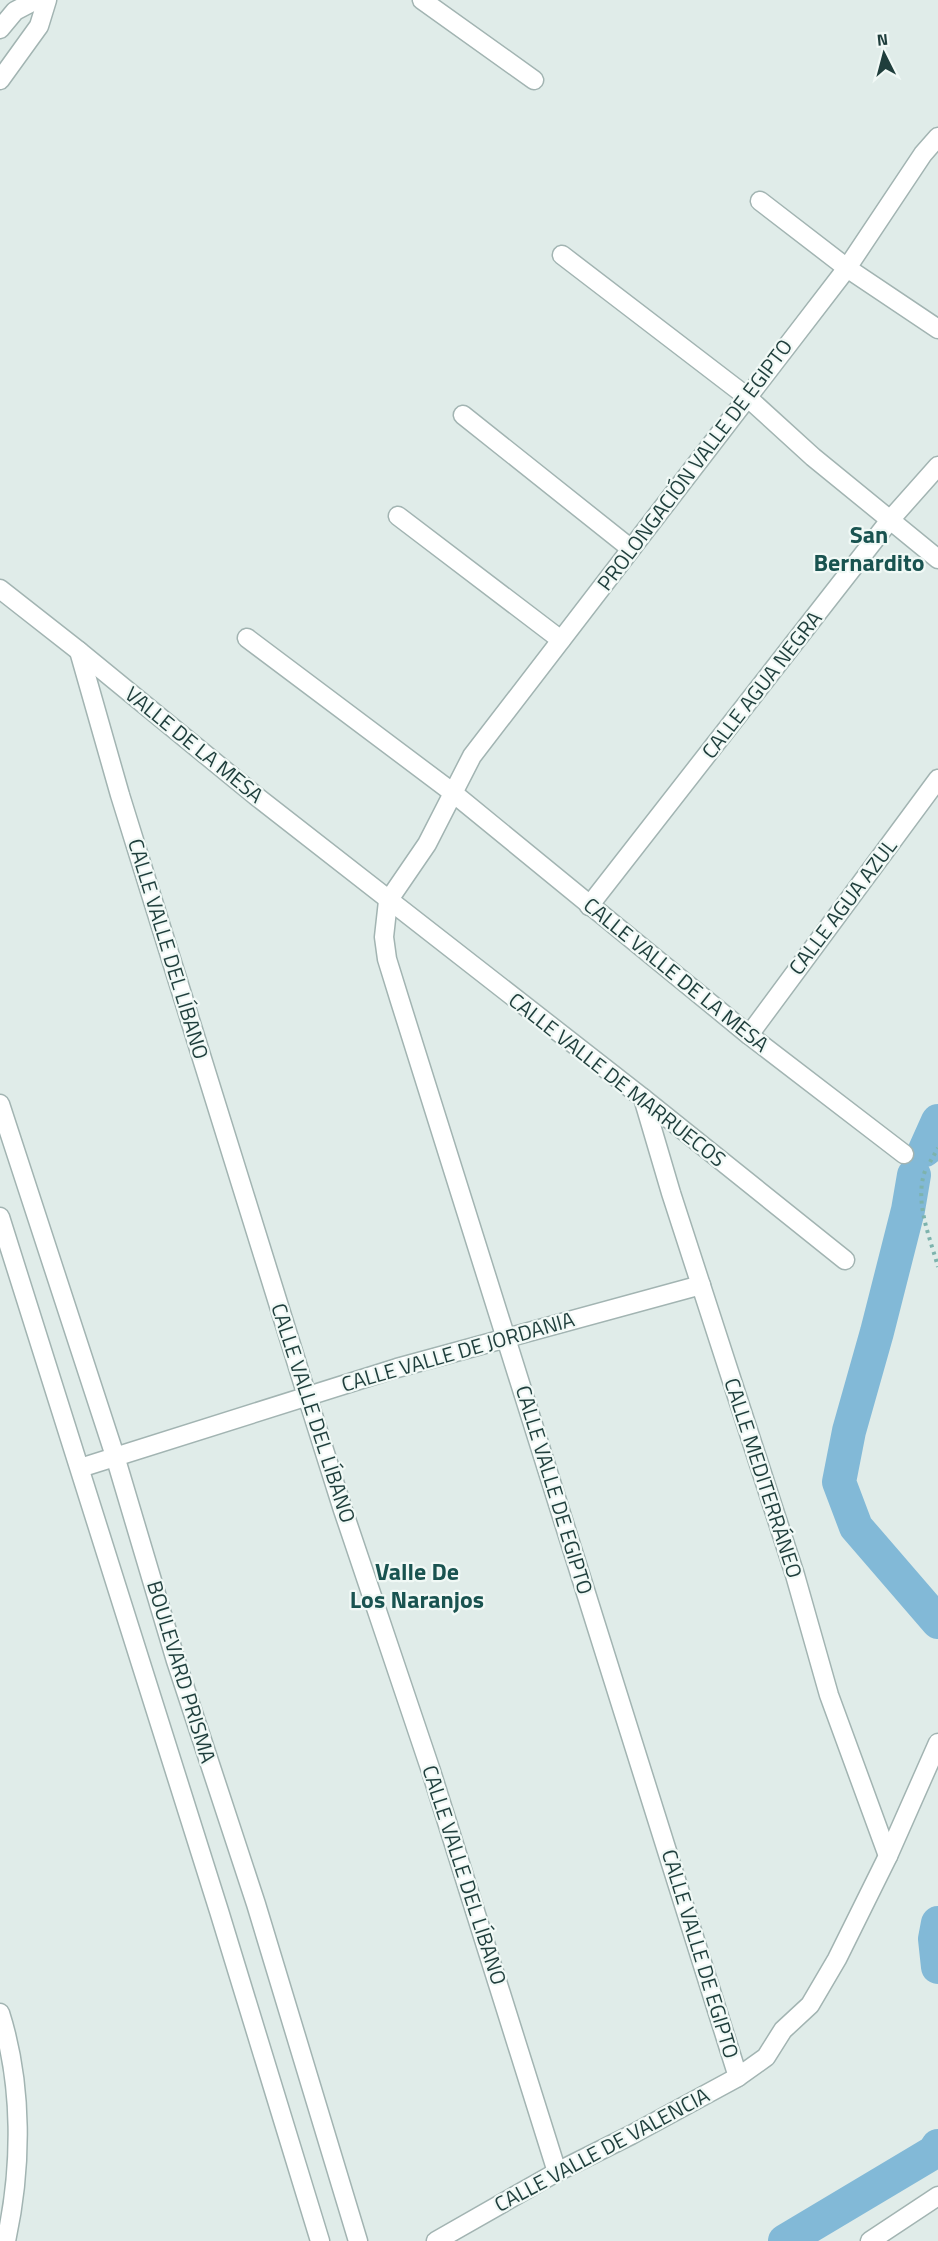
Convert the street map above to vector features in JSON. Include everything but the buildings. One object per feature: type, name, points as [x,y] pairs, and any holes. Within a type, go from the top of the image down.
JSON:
[{"type":"street","points":[[0,28],[15,11],[36,0]]},
{"type":"street","points":[[0,80],[39,26],[47,0]]},
{"type":"street","points":[[422,0],[534,80]]},
{"type":"street","name":"PROLONGACIÓN VALLE DE EGIPTO","points":[[388,901],[427,844],[472,756],[746,396],[847,268],[923,154],[938,137]]},
{"type":"street","points":[[760,201],[847,268],[938,329]]},
{"type":"street","points":[[562,255],[746,396],[813,457],[938,560]]},
{"type":"street","points":[[463,415],[630,548]]},
{"type":"street","name":"CALLE AGUA NEGRA","points":[[589,906],[890,520],[938,466]]},
{"type":"street","points":[[398,516],[561,640]]},
{"type":"street","name":"VALLE DE LA MESA","points":[[0,589],[80,651],[388,901]]},
{"type":"street","name":"CALLE VALLE DE LA MESA","points":[[248,638],[452,792],[750,1035],[904,1154]]},
{"type":"street","name":"CALLE VALLE DEL LÍBANO","points":[[80,651],[120,795],[307,1396],[431,1771],[557,2172]]},
{"type":"street","name":"CALLE AGUA AZUL","points":[[750,1035],[938,780]]},
{"type":"street","name":"CALLE VALLE DE MARRUECOS","points":[[388,901],[643,1098],[845,1260]]},
{"type":"street","name":"CALLE VALLE DE EGIPTO","points":[[388,901],[384,937],[387,958],[738,2077]]},
{"type":"street","name":"CALLE MEDITERRÁNEO","points":[[643,1098],[788,1554],[829,1695],[888,1856]]},
{"type":"street","name":"BOULEVARD PRISMA","points":[[0,1104],[115,1456],[176,1661],[256,1904],[358,2241]]},
{"type":"street","name":"BOULEVARD PRISMA","points":[[0,1217],[320,2241]]},
{"type":"street","name":"CALLE VALLE DE JORDANIA","points":[[80,1468],[307,1396],[506,1337],[701,1285]]},
{"type":"street","name":"CALLE VALLE DE VALENCIA","points":[[436,2241],[557,2172],[738,2077],[766,2057],[783,2030],[810,2005],[837,1959],[888,1856],[938,1743]]},
{"type":"street","points":[[0,2013],[6,2032],[18,2110],[14,2207],[6,2241]]},
{"type":"street","points":[[870,2241],[938,2196]]},
{"type":"path","points":[[938,1148],[924,1174],[921,1196],[938,1267]]},
{"type":"waterway","points":[[925,1150],[938,1121]]},
{"type":"waterway","points":[[914,1175],[908,1210],[849,1431],[839,1482],[856,1527],[938,1622]]},
{"type":"waterway","points":[[938,1923],[935,1939],[938,1967]]},
{"type":"waterway","points":[[785,2241],[934,2152],[938,2146]]},
{"type":"district","name":"San Bernardito","points":[[869,549]]},
{"type":"district","name":"Valle De Los Naranjos","points":[[417,1586]]}]
